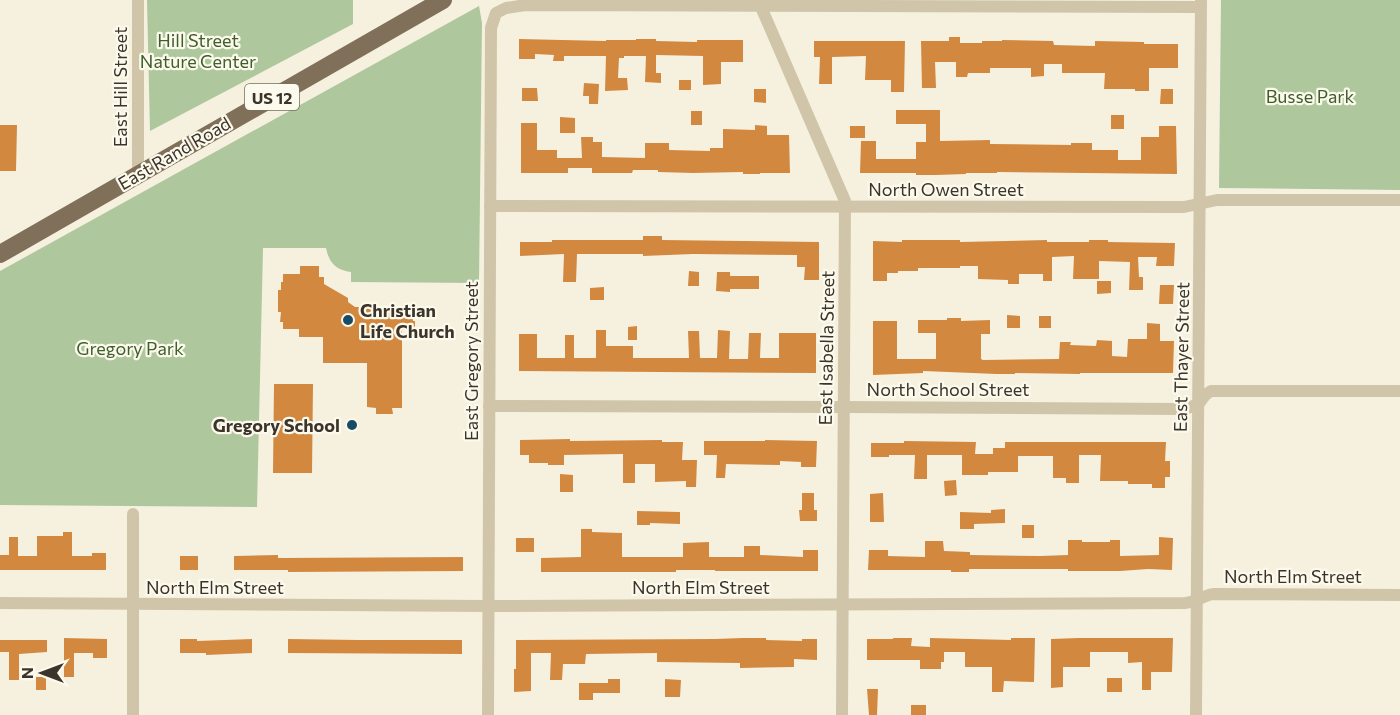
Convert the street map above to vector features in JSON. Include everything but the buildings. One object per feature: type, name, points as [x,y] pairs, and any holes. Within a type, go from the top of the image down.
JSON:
[{"type":"main road","name":"East Rand Road","points":[[0,254],[443,0]]},
{"type":"street","name":"East Hill Street","points":[[138,0],[138,174]]},
{"type":"street","points":[[759,3],[1201,4]]},
{"type":"street","name":"East Gregory Street","points":[[488,715],[491,28],[494,18],[500,10],[526,5],[759,3]]},
{"type":"street","name":"East Isabella Street","points":[[759,3],[843,197],[845,207],[842,715]]},
{"type":"street","name":"East Thayer Street","points":[[1196,715],[1201,4]]},
{"type":"street","name":"North Owen Street","points":[[490,206],[1184,207],[1217,200],[1400,200]]},
{"type":"street","name":"North School Street","points":[[489,406],[1181,409],[1199,404],[1211,391],[1400,391]]},
{"type":"street","points":[[133,514],[133,715]]},
{"type":"street","name":"North Elm Street","points":[[0,603],[488,606],[1185,603],[1214,594],[1400,595]]},
{"type":"green space","name":"Hill Street Nature Center","points":[[147,0],[353,0],[353,24],[150,131]]},
{"type":"green space","name":"Busse Park","points":[[1221,0],[1400,0],[1400,190],[1219,188]]},
{"type":"green space","name":"Gregory Park","points":[[479,6],[482,23],[479,283],[351,282],[351,272],[341,270],[334,265],[326,248],[263,248],[257,507],[0,505],[0,271]]},
{"type":"place","name":"Christian Life Church","points":[[348,320]]},
{"type":"place","name":"Gregory School","points":[[352,425]]}]
